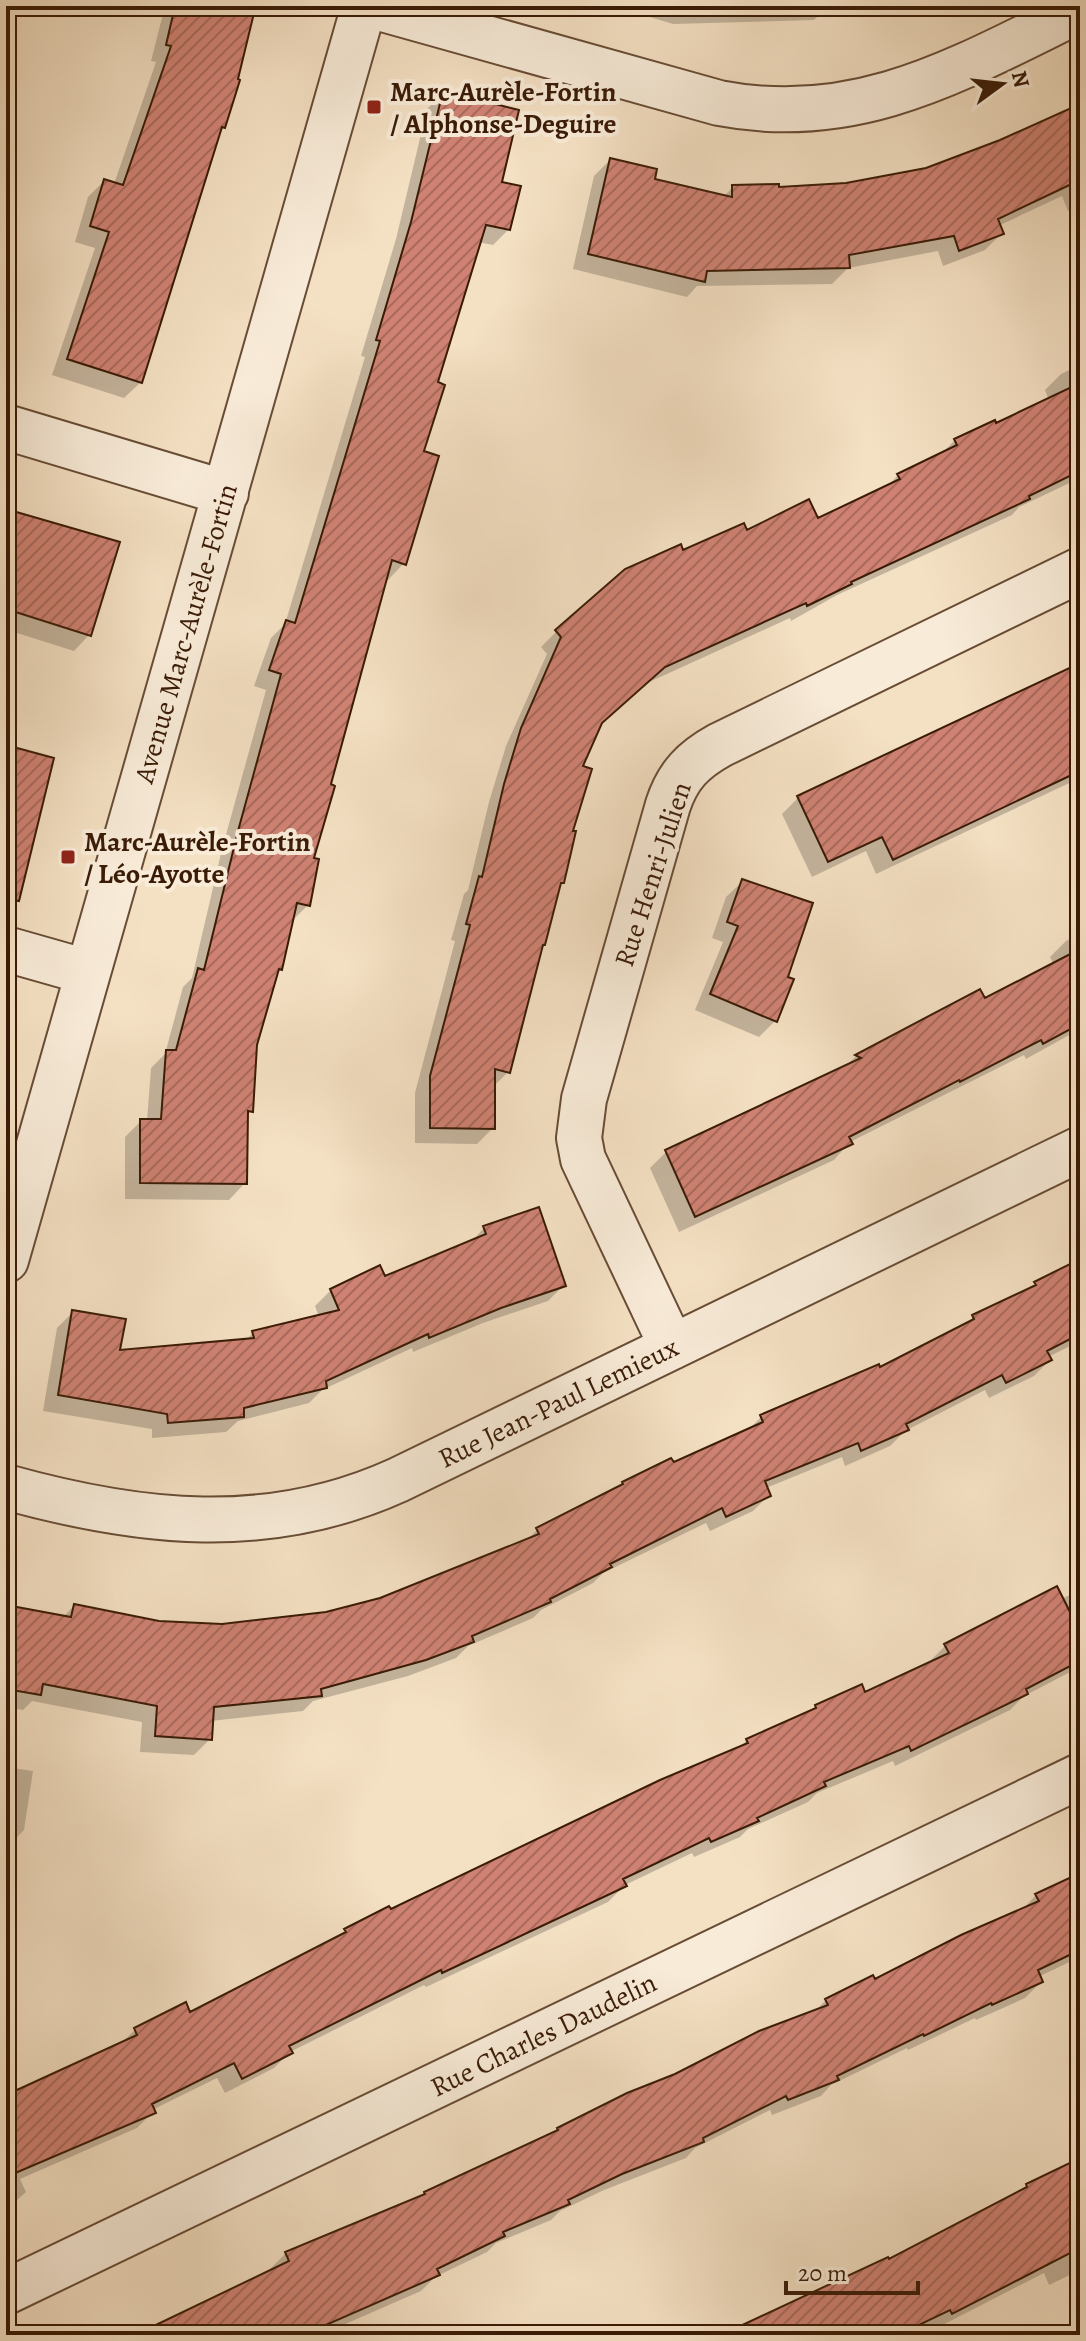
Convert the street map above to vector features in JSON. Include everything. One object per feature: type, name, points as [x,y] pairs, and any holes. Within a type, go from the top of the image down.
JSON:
[{"type":"street","name":"Avenue Marc-Aurèle-Fortin","points":[[6,1260],[364,6]]},
{"type":"street","points":[[372,6],[719,103],[742,108],[783,110],[845,104],[922,85],[1080,10]]},
{"type":"street","points":[[6,427],[226,493]]},
{"type":"street","name":"Rue Henri-Julien","points":[[672,1347],[588,1173],[579,1138],[584,1099],[668,805],[679,779],[695,761],[720,745],[1080,570]]},
{"type":"street","points":[[6,949],[87,972]]},
{"type":"street","name":"Rue Jean-Paul Lemieux","points":[[6,1487],[76,1505],[173,1520],[227,1520],[299,1513],[375,1490],[1080,1149]]},
{"type":"street","name":"Rue Charles Daudelin","points":[[6,2292],[1080,1776]]},
{"type":"building","points":[[175,6],[224,6],[254,13],[240,80],[225,128],[222,127],[142,383],[67,359],[109,232],[90,226],[104,179],[123,185],[171,46],[166,45]]},
{"type":"building","points":[[443,91],[519,110],[502,182],[521,186],[510,230],[486,225],[438,382],[445,385],[424,451],[439,456],[406,565],[392,560],[331,784],[335,786],[314,858],[319,859],[310,906],[297,903],[282,970],[279,969],[257,1045],[253,1112],[248,1111],[247,1184],[140,1183],[140,1119],[161,1119],[166,1050],[176,1050],[198,968],[204,970],[281,674],[269,670],[286,620],[295,623],[380,341],[376,340],[411,222]]},
{"type":"building","points":[[1080,104],[1080,180],[998,219],[1004,234],[959,251],[954,236],[849,255],[850,268],[707,271],[705,282],[588,254],[610,158],[657,169],[655,179],[732,197],[732,185],[779,184],[779,187],[846,183],[926,168],[1000,140]]},
{"type":"building","points":[[1080,383],[1080,471],[1029,496],[1030,499],[851,582],[807,606],[806,603],[665,667],[602,723],[583,766],[592,769],[573,831],[576,831],[564,883],[561,883],[543,945],[510,1073],[495,1069],[495,1129],[430,1128],[430,1076],[470,925],[466,924],[479,876],[482,877],[521,728],[561,637],[555,630],[625,569],[681,544],[683,550],[744,523],[747,530],[809,499],[818,518],[900,479],[897,474],[957,445],[954,439],[995,420],[996,423]]},
{"type":"building","points":[[6,509],[120,542],[91,636],[6,609]]},
{"type":"building","points":[[1080,663],[1080,771],[893,860],[882,837],[828,862],[797,796]]},
{"type":"building","points":[[6,745],[54,758],[19,901],[6,899]]},
{"type":"building","points":[[742,879],[813,903],[788,977],[794,979],[777,1022],[710,994],[738,926],[727,922]]},
{"type":"building","points":[[1080,949],[1080,1024],[1043,1044],[1041,1040],[959,1080],[849,1137],[853,1144],[695,1217],[665,1150],[861,1058],[855,1055],[980,989],[985,998]]},
{"type":"building","points":[[539,1207],[566,1286],[501,1308],[429,1338],[428,1334],[326,1381],[327,1388],[244,1408],[244,1417],[168,1423],[167,1414],[58,1395],[72,1310],[126,1319],[120,1350],[254,1338],[252,1331],[339,1310],[330,1289],[380,1265],[385,1276],[486,1234],[483,1226]]},
{"type":"building","points":[[1080,1259],[1080,1334],[1047,1351],[1052,1360],[1006,1383],[1002,1375],[906,1424],[909,1430],[861,1451],[858,1443],[765,1481],[771,1496],[726,1517],[722,1508],[610,1564],[612,1567],[550,1599],[551,1602],[472,1636],[474,1642],[426,1660],[321,1689],[322,1696],[214,1707],[212,1740],[155,1736],[157,1706],[43,1684],[41,1695],[6,1689],[6,1605],[71,1617],[74,1604],[159,1621],[222,1624],[326,1612],[380,1598],[539,1534],[536,1528],[622,1482],[671,1458],[674,1462],[763,1422],[760,1415],[879,1364],[880,1367],[974,1319],[972,1315],[1036,1285],[1034,1282]]},
{"type":"building","points":[[1057,1586],[1080,1632],[1080,1661],[1026,1689],[1028,1694],[911,1751],[909,1746],[824,1782],[826,1786],[757,1818],[759,1821],[711,1842],[709,1838],[623,1879],[627,1886],[442,1973],[441,1970],[289,2046],[293,2053],[242,2079],[234,2063],[152,2104],[156,2113],[6,2177],[6,2095],[137,2035],[134,2028],[186,2002],[190,2012],[346,1932],[344,1929],[389,1906],[391,1909],[660,1780],[748,1743],[746,1739],[816,1708],[815,1705],[862,1684],[865,1692],[949,1653],[944,1644]]},
{"type":"building","points":[[1080,1873],[1080,1950],[1038,1970],[1043,1982],[923,2034],[837,2076],[839,2080],[788,2100],[786,2096],[703,2138],[704,2142],[622,2174],[568,2200],[570,2204],[503,2232],[505,2236],[437,2269],[440,2275],[303,2335],[135,2335],[289,2261],[285,2252],[425,2194],[759,2031],[828,2005],[825,1999],[873,1975],[875,1979],[961,1935],[1039,1901],[1035,1894]]},
{"type":"building","points":[[1080,2158],[1080,2248],[952,2314],[950,2310],[898,2335],[721,2335],[889,2259]]},
{"type":"place","name":"Marc-Aurèle-Fortin / Alphonse-Deguire","points":[[374,107]]},
{"type":"place","name":"Marc-Aurèle-Fortin / Léo-Ayotte","points":[[68,857]]}]
